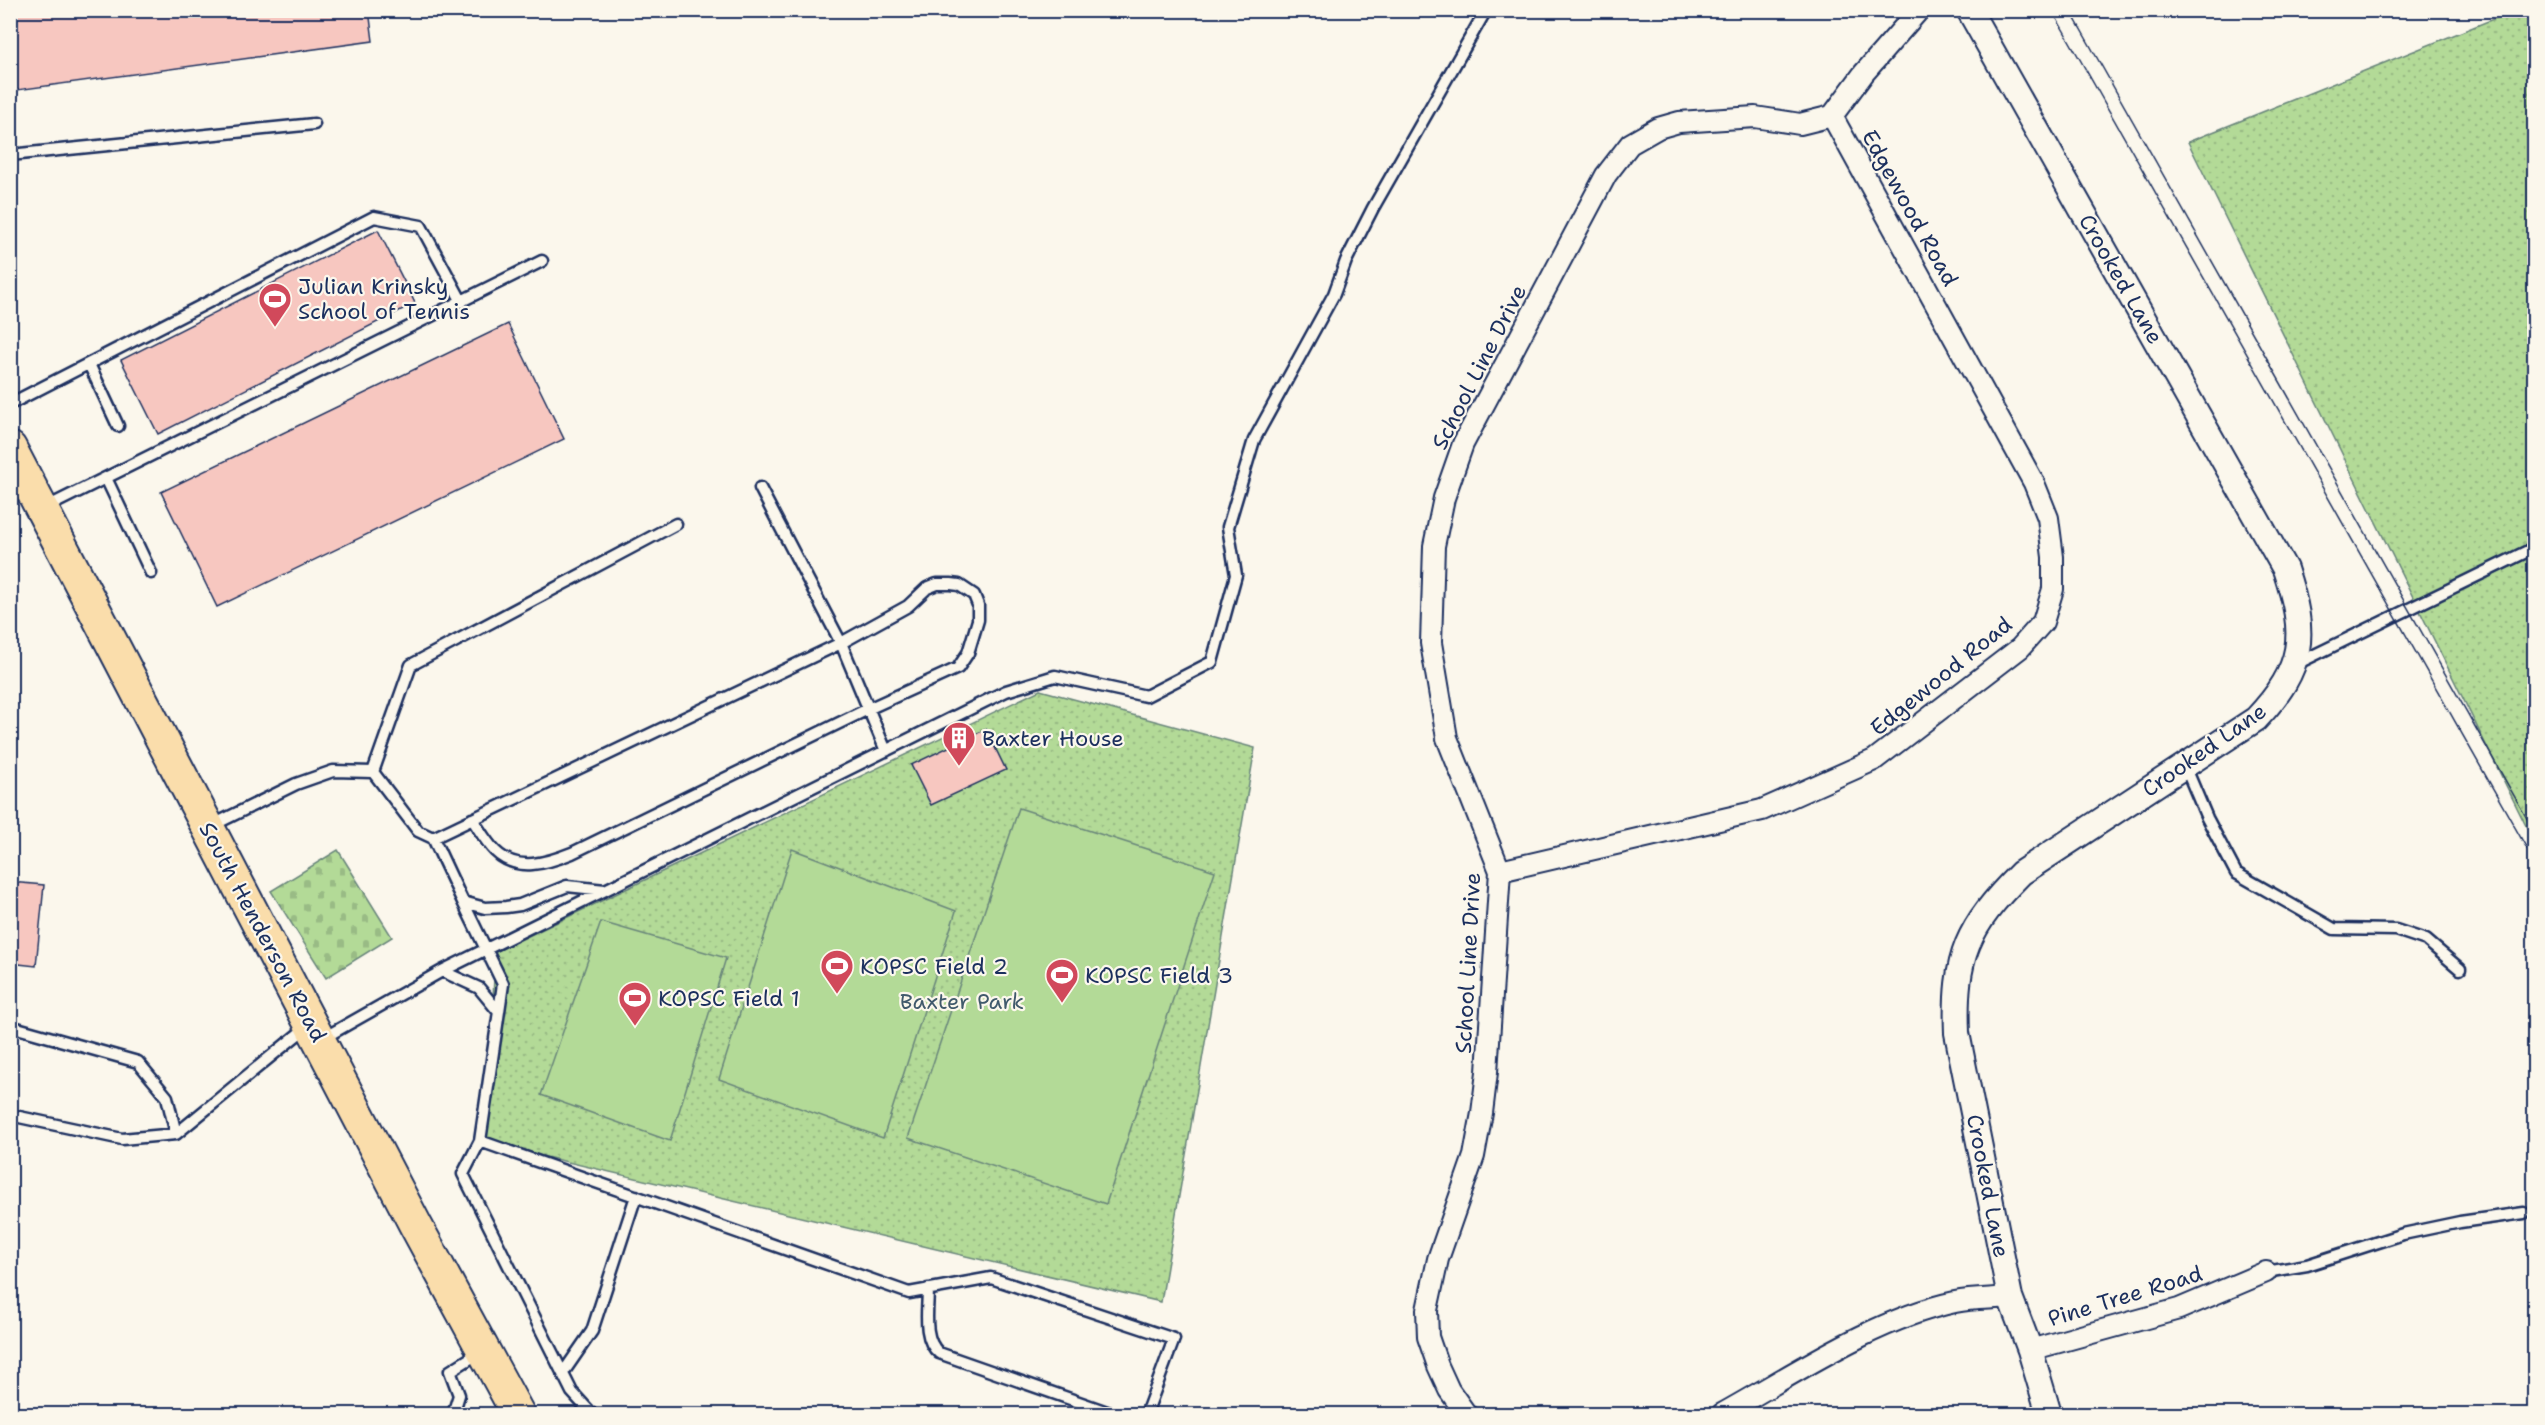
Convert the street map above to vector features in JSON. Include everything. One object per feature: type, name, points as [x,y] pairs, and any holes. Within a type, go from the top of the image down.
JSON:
[{"type":"main road","name":"South Henderson Road","points":[[10,448],[315,1032],[519,1414]]},
{"type":"street","points":[[1832,116],[1864,73],[1919,10]]},
{"type":"street","name":"Crooked Lane","points":[[1969,10],[2285,570],[2296,601],[2299,634],[2294,666],[2278,695],[2256,719],[2021,873],[1993,901],[1974,928],[1961,958],[1955,994],[1956,1033],[2010,1297],[2030,1350],[2049,1414]]},
{"type":"street","name":"School Line Drive","points":[[1466,1414],[1449,1390],[1438,1366],[1428,1336],[1427,1310],[1438,1259],[1474,1156],[1482,1113],[1487,1072],[1500,872],[1447,738],[1431,643],[1434,546],[1444,498],[1463,444],[1606,175],[1630,144],[1658,128],[1679,122],[1755,117],[1800,124],[1832,116]]},
{"type":"street","name":"Edgewood Road","points":[[1500,872],[1762,810],[1874,760],[2020,648],[2043,622],[2053,589],[2053,557],[2048,518],[2034,483],[1832,116]]},
{"type":"street","name":"Pine Tree Road","points":[[2030,1350],[2179,1309],[2266,1272]]},
{"type":"street","points":[[1722,1414],[1868,1333],[1908,1316],[1956,1302],[2010,1297]]},
{"type":"lane","points":[[10,1115],[122,1139],[176,1134],[315,1032],[1006,691],[1055,676],[1146,696],[1212,662],[1236,575],[1228,527],[1254,441],[1334,294],[1346,261],[1373,208],[1486,10]]},
{"type":"lane","points":[[10,155],[314,124]]},
{"type":"lane","points":[[10,404],[374,217],[421,226],[462,302]]},
{"type":"lane","points":[[42,509],[543,261]]},
{"type":"lane","points":[[89,364],[118,426]]},
{"type":"lane","points":[[106,478],[150,573]]},
{"type":"lane","points":[[760,488],[841,643],[886,751]]},
{"type":"lane","points":[[372,772],[411,665],[676,524]]},
{"type":"lane","points":[[2294,666],[2532,549]]},
{"type":"lane","points":[[433,838],[472,819],[841,643],[908,606],[927,588],[937,584],[958,585],[968,590],[978,605],[978,620],[974,638],[958,668],[868,709],[572,853],[544,864],[522,864],[495,851],[472,819]]},
{"type":"lane","points":[[2185,765],[2207,818],[2236,873],[2334,929],[2396,930],[2426,940],[2460,969]]},
{"type":"lane","points":[[208,828],[296,784],[333,771],[372,772]]},
{"type":"lane","points":[[372,772],[418,831],[433,838],[488,948],[503,984],[503,997],[498,1011],[480,1141],[463,1174],[572,1392],[592,1414]]},
{"type":"lane","points":[[463,902],[485,908],[506,908],[520,905],[567,886],[605,890]]},
{"type":"lane","points":[[442,971],[479,988],[498,1011]]},
{"type":"lane","points":[[10,1026],[138,1062],[167,1096],[176,1134]]},
{"type":"lane","points":[[480,1141],[909,1293],[991,1278],[1174,1339],[1146,1414]]},
{"type":"lane","points":[[563,1373],[592,1331],[636,1196]]},
{"type":"lane","points":[[2266,1272],[2307,1265],[2403,1234],[2460,1222],[2524,1213]]},
{"type":"lane","points":[[928,1289],[928,1337],[931,1347],[939,1353],[1113,1414]]},
{"type":"lane","points":[[453,1414],[459,1395],[450,1371],[483,1350]]},
{"type":"green space","points":[[2513,11],[2534,11],[2534,842],[2188,142]]},
{"type":"green space","name":"Baxter Park","points":[[1040,690],[1255,748],[1161,1302],[487,1143],[495,952]]},
{"type":"green space","name":"KOPSC Field 3","points":[[1019,808],[1215,871],[1106,1204],[908,1138]]},
{"type":"green space","name":"KOPSC Field 2","points":[[792,849],[956,911],[883,1138],[719,1079]]},
{"type":"green space","points":[[338,850],[392,937],[326,978],[271,891]]},
{"type":"green space","name":"KOPSC Field 1","points":[[601,922],[726,958],[670,1141],[541,1095]]},
{"type":"building","points":[[10,10],[369,10],[373,41],[10,91]]},
{"type":"building","points":[[378,230],[415,303],[158,434],[121,360]]},
{"type":"building","points":[[508,324],[564,439],[217,607],[161,492]]},
{"type":"building","name":"Baxter House","points":[[986,729],[1006,770],[931,805],[911,765]]},
{"type":"building","points":[[10,882],[44,885],[36,966],[10,963]]},
{"type":"tram line","points":[[2052,10],[2534,861]]},
{"type":"tram line","points":[[2070,10],[2534,831]]},
{"type":"place","name":"Julian Krinsky School of Tennis","points":[[275,328]]},
{"type":"place","name":"Baxter House","points":[[959,767]]},
{"type":"place","name":"KOPSC Field 2","points":[[837,995]]},
{"type":"place","name":"KOPSC Field 3","points":[[1062,1004]]},
{"type":"place","name":"KOPSC Field 1","points":[[635,1027]]}]
